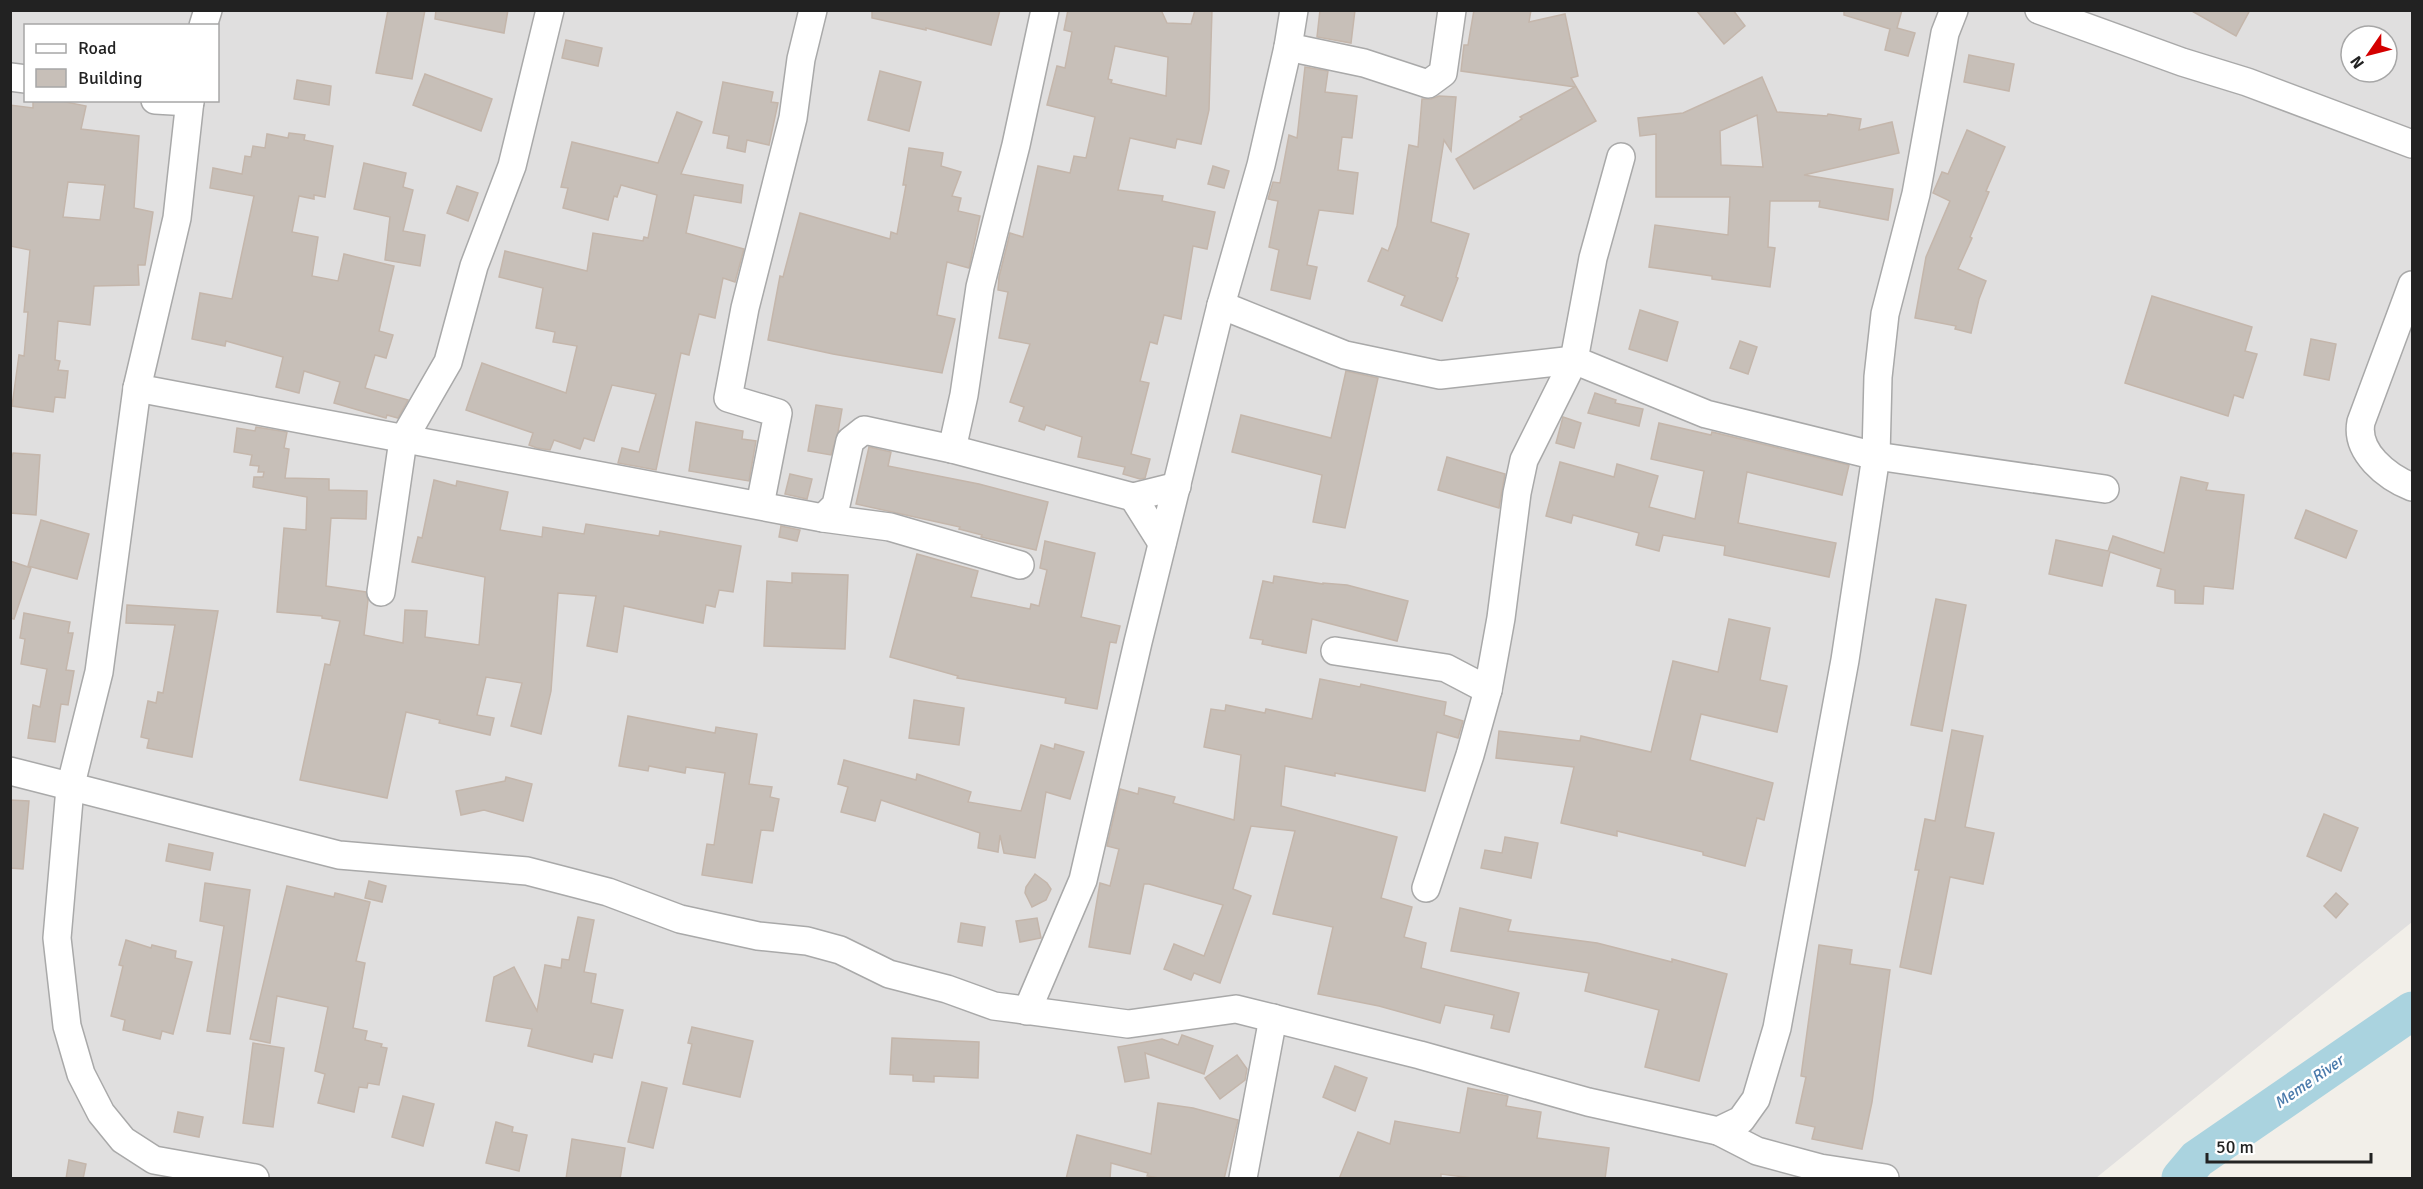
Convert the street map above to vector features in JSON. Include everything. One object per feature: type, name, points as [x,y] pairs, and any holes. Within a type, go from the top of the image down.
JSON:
[{"type":"street","points":[[381,592],[403,440],[448,362],[474,266],[512,166],[550,10]]},
{"type":"street","points":[[760,506],[778,413],[728,398],[746,308],[793,118],[801,58],[813,10]]},
{"type":"street","points":[[952,449],[964,395],[980,287],[1016,145],[1046,10]]},
{"type":"street","points":[[1027,1011],[1083,880],[1162,543],[1221,306],[1261,165],[1288,47],[1294,10]]},
{"type":"street","points":[[1288,47],[1364,63],[1428,84],[1443,73],[1452,10]]},
{"type":"street","points":[[1718,1131],[1741,1120],[1756,1099],[1777,1028],[1845,660],[1876,456],[1878,377],[1885,314],[1916,195],[1945,33],[1954,10]]},
{"type":"street","points":[[2039,10],[2182,62],[2247,82],[2412,144]]},
{"type":"street","points":[[190,102],[177,218],[137,388],[99,672],[70,788],[57,938],[67,1026],[81,1074],[101,1113],[123,1140],[154,1160],[255,1179]]},
{"type":"street","points":[[1426,888],[1470,755],[1488,690],[1502,618],[1517,493],[1524,460],[1574,360],[1593,258],[1621,157]]},
{"type":"street","points":[[2412,285],[2358,434],[2373,460],[2397,481],[2412,487]]},
{"type":"street","points":[[1221,306],[1345,355],[1440,375],[1574,360],[1706,414],[1876,456],[2105,489]]},
{"type":"street","points":[[137,388],[823,518],[890,527],[1020,565]]},
{"type":"street","points":[[823,518],[836,505],[850,441],[864,430],[952,449],[1133,497],[1177,486]]},
{"type":"street","points":[[1133,497],[1162,543]]},
{"type":"street","points":[[1335,651],[1446,668],[1488,690]]},
{"type":"street","points":[[10,771],[339,855],[526,871],[608,892],[680,919],[758,936],[807,941],[840,950],[889,974],[947,989],[994,1006],[1128,1024],[1236,1009],[1420,1055],[1588,1102],[1718,1131],[1757,1151],[1820,1167],[1885,1179]]},
{"type":"street","points":[[1243,1179],[1273,1018]]},
{"type":"shaded area","points":[[10,11],[2412,11],[2412,922],[2096,1178],[11,1178]]},
{"type":"building","points":[[388,10],[425,10],[412,79],[376,73]]},
{"type":"building","points":[[436,10],[508,10],[504,33],[435,19]]},
{"type":"building","points":[[872,10],[1000,10],[991,45],[926,28],[926,30],[872,18]]},
{"type":"building","points":[[1068,10],[1161,10],[1167,23],[1191,24],[1195,10],[1212,10],[1209,110],[1201,144],[1177,139],[1175,148],[1130,138],[1118,190],[1163,196],[1162,201],[1215,212],[1207,249],[1193,246],[1181,319],[1164,315],[1157,344],[1150,342],[1140,381],[1149,383],[1131,454],[1150,459],[1145,478],[1140,479],[1123,474],[1125,467],[1078,457],[1082,437],[1046,425],[1044,430],[1019,421],[1024,407],[1010,402],[1030,344],[999,338],[1008,292],[998,290],[999,277],[1010,233],[1023,237],[1038,166],[1070,173],[1074,156],[1086,158],[1095,117],[1047,105],[1057,66],[1065,68],[1072,32],[1064,30]],"holes":[[[1115,46],[1168,57],[1166,96],[1111,83],[1112,80],[1108,79]]]},
{"type":"building","points":[[1320,10],[1355,10],[1351,43],[1317,37]]},
{"type":"building","points":[[1474,10],[1531,10],[1529,22],[1565,14],[1578,76],[1571,78],[1596,121],[1474,189],[1456,159],[1522,119],[1520,117],[1575,87],[1461,71],[1464,45],[1468,45]]},
{"type":"building","points":[[1696,10],[1733,10],[1745,26],[1724,44]]},
{"type":"building","points":[[1844,10],[1902,10],[1897,28],[1915,33],[1908,56],[1885,50],[1890,29],[1844,15]]},
{"type":"building","points":[[2190,10],[2250,10],[2236,36]]},
{"type":"building","points":[[566,40],[602,48],[598,66],[562,58]]},
{"type":"building","points":[[1969,55],[2014,64],[2009,91],[1964,82]]},
{"type":"building","points":[[1305,67],[1328,71],[1325,92],[1357,96],[1352,138],[1342,137],[1338,170],[1358,173],[1353,214],[1319,210],[1307,265],[1317,267],[1310,299],[1271,290],[1279,250],[1269,247],[1278,201],[1268,199],[1273,182],[1280,183],[1289,135],[1297,138]]},
{"type":"building","points":[[880,71],[921,82],[909,131],[868,120]]},
{"type":"building","points":[[425,74],[492,99],[481,131],[413,105]]},
{"type":"building","points":[[1762,77],[1777,112],[1827,116],[1828,114],[1861,119],[1859,130],[1892,122],[1899,153],[1804,175],[1893,189],[1888,220],[1819,207],[1820,201],[1770,201],[1768,247],[1775,248],[1770,287],[1649,267],[1655,225],[1728,235],[1730,197],[1656,197],[1656,134],[1640,136],[1638,118],[1683,113]],"holes":[[[1757,115],[1763,167],[1721,165],[1720,131]]]},
{"type":"building","points":[[297,80],[331,86],[329,105],[294,99]]},
{"type":"building","points":[[723,82],[773,92],[771,102],[778,103],[769,145],[747,140],[745,152],[727,148],[729,136],[713,133]]},
{"type":"building","points":[[1439,96],[1456,97],[1451,151],[1444,140],[1431,222],[1469,234],[1456,277],[1458,278],[1442,321],[1401,305],[1405,296],[1368,281],[1382,248],[1388,251],[1397,226],[1409,145],[1418,147],[1422,99]]},
{"type":"building","points":[[33,102],[66,102],[86,106],[81,129],[139,136],[134,208],[153,212],[145,265],[138,265],[139,285],[94,286],[90,325],[58,321],[55,360],[60,361],[58,370],[68,371],[65,398],[55,397],[53,412],[12,406],[19,355],[24,356],[28,312],[24,312],[30,250],[10,246],[10,105],[33,108]],"holes":[[[68,182],[105,185],[100,220],[63,217]]]},
{"type":"building","points":[[677,112],[702,122],[681,174],[743,185],[741,203],[694,195],[686,233],[744,249],[735,282],[723,278],[715,318],[699,314],[689,355],[681,353],[656,470],[618,463],[622,448],[639,452],[656,394],[612,385],[594,441],[584,438],[580,449],[554,440],[550,450],[537,448],[529,445],[533,433],[466,410],[482,363],[566,393],[577,346],[553,342],[555,332],[536,328],[543,288],[499,277],[505,251],[587,271],[593,233],[643,241],[644,237],[648,238],[657,195],[621,185],[617,197],[614,196],[608,220],[563,208],[568,188],[561,187],[572,142],[658,163]]},
{"type":"building","points":[[1967,130],[2005,147],[1986,191],[1989,192],[1970,237],[1972,238],[1958,269],[1986,281],[1971,333],[1955,329],[1956,326],[1915,318],[1926,257],[1950,201],[1933,193],[1942,172],[1948,174]]},
{"type":"building","points":[[289,133],[305,135],[304,140],[333,146],[325,197],[314,195],[314,199],[299,196],[292,232],[318,237],[312,276],[338,281],[344,254],[394,266],[379,331],[393,335],[386,358],[375,355],[365,388],[408,400],[398,418],[387,415],[386,418],[334,403],[340,382],[304,371],[299,393],[276,387],[283,357],[226,341],[225,346],[192,339],[200,293],[232,299],[254,196],[210,188],[213,168],[242,174],[245,156],[251,157],[253,146],[265,148],[267,134],[288,138]]},
{"type":"building","points":[[909,148],[943,153],[941,166],[961,172],[952,196],[961,198],[958,211],[980,216],[969,268],[947,262],[937,315],[955,319],[942,373],[768,340],[780,276],[783,277],[800,213],[890,239],[891,232],[897,234],[906,185],[903,185]]},
{"type":"building","points":[[364,163],[406,173],[403,187],[413,190],[403,231],[425,235],[420,266],[385,260],[390,217],[354,209]]},
{"type":"building","points":[[1213,166],[1229,171],[1224,188],[1208,184]]},
{"type":"building","points":[[457,186],[478,193],[468,221],[447,213]]},
{"type":"building","points":[[2152,296],[2252,327],[2245,351],[2257,354],[2243,398],[2234,395],[2228,416],[2125,383]]},
{"type":"building","points":[[1640,310],[1678,322],[1667,361],[1629,349]]},
{"type":"building","points":[[2311,339],[2336,344],[2329,380],[2304,375]]},
{"type":"building","points":[[1740,341],[1757,347],[1748,374],[1730,368]]},
{"type":"building","points":[[1346,371],[1378,378],[1345,528],[1313,522],[1322,475],[1232,452],[1241,415],[1331,438]]},
{"type":"building","points":[[1595,393],[1616,400],[1615,403],[1643,409],[1639,426],[1588,413]]},
{"type":"building","points":[[816,405],[842,409],[831,455],[808,451]]},
{"type":"building","points":[[1563,417],[1581,423],[1574,448],[1556,443]]},
{"type":"building","points":[[696,422],[743,431],[742,439],[756,441],[749,481],[689,471]]},
{"type":"building","points":[[1659,423],[1711,435],[1712,432],[1849,465],[1842,495],[1747,472],[1738,523],[1836,543],[1829,577],[1724,555],[1725,546],[1663,535],[1659,551],[1636,545],[1639,533],[1573,515],[1571,523],[1546,516],[1560,462],[1614,477],[1617,464],[1658,476],[1649,507],[1695,519],[1704,471],[1651,459]]},
{"type":"building","points":[[256,427],[287,432],[284,448],[289,449],[285,478],[329,479],[329,490],[367,491],[366,519],[331,518],[326,586],[366,592],[368,600],[364,635],[403,643],[405,610],[427,611],[425,637],[479,645],[485,577],[412,562],[418,537],[422,538],[434,480],[456,486],[457,481],[508,492],[500,530],[542,537],[543,527],[584,534],[586,524],[659,536],[660,531],[741,546],[733,592],[719,590],[715,607],[706,605],[703,623],[624,606],[617,652],[587,646],[596,596],[558,593],[551,691],[541,734],[511,726],[522,683],[486,677],[477,715],[494,718],[490,735],[439,723],[440,720],[406,712],[387,798],[300,780],[325,664],[330,665],[340,621],[322,618],[322,616],[277,612],[284,528],[306,530],[307,497],[253,487],[254,477],[263,477],[264,472],[258,472],[259,466],[250,465],[252,455],[234,452],[237,428],[255,431]]},
{"type":"building","points":[[869,447],[891,452],[888,466],[979,484],[1048,502],[1036,550],[981,537],[982,535],[959,529],[960,527],[856,504]]},
{"type":"building","points":[[13,453],[40,455],[36,515],[10,513],[10,464]]},
{"type":"building","points":[[1447,457],[1505,474],[1499,508],[1438,490]]},
{"type":"building","points":[[790,474],[812,479],[807,499],[785,494]]},
{"type":"building","points":[[2181,477],[2208,483],[2206,490],[2244,495],[2233,589],[2204,586],[2203,604],[2175,603],[2175,590],[2157,586],[2161,569],[2110,552],[2102,586],[2049,574],[2056,540],[2108,551],[2113,536],[2164,553]]},
{"type":"building","points":[[2306,510],[2357,531],[2346,558],[2295,538]]},
{"type":"building","points":[[41,520],[89,534],[77,579],[28,566]]},
{"type":"building","points":[[781,526],[800,530],[797,541],[779,537]]},
{"type":"building","points":[[1045,541],[1095,553],[1081,617],[1120,626],[1116,643],[1110,642],[1097,709],[1065,703],[1066,698],[957,678],[958,676],[890,657],[917,554],[978,571],[971,597],[1030,609],[1031,604],[1039,606],[1047,570],[1040,568]]},
{"type":"building","points":[[10,561],[31,568],[14,619],[10,618]]},
{"type":"building","points":[[792,573],[848,575],[845,649],[764,646],[767,581],[792,583]]},
{"type":"building","points":[[1274,576],[1323,584],[1347,585],[1408,601],[1397,641],[1312,619],[1306,653],[1262,644],[1263,640],[1250,638],[1263,581],[1273,583]]},
{"type":"building","points":[[1936,599],[1966,605],[1942,731],[1911,725]]},
{"type":"building","points":[[127,605],[218,611],[192,757],[147,748],[149,739],[141,737],[148,701],[156,703],[158,692],[163,693],[175,625],[126,623]]},
{"type":"building","points":[[24,613],[70,622],[68,633],[73,633],[66,670],[74,671],[68,705],[61,704],[55,742],[28,738],[33,705],[40,707],[47,669],[21,664],[25,639],[20,638]]},
{"type":"building","points":[[1729,619],[1770,628],[1760,680],[1787,686],[1777,732],[1701,714],[1690,760],[1773,783],[1764,820],[1757,818],[1745,866],[1703,855],[1703,852],[1617,831],[1617,836],[1561,823],[1574,767],[1496,758],[1499,731],[1580,741],[1581,736],[1651,752],[1673,661],[1718,672]]},
{"type":"building","points":[[1320,679],[1360,687],[1361,684],[1446,702],[1444,715],[1463,721],[1458,738],[1437,732],[1425,791],[1335,773],[1335,776],[1285,766],[1281,806],[1397,837],[1381,898],[1412,907],[1404,937],[1426,943],[1421,968],[1519,993],[1509,1032],[1491,1028],[1494,1015],[1445,1005],[1440,1023],[1379,1006],[1318,994],[1333,927],[1273,914],[1295,831],[1251,826],[1233,889],[1251,896],[1220,983],[1194,973],[1191,980],[1164,969],[1174,944],[1204,956],[1223,905],[1149,884],[1144,884],[1130,954],[1089,947],[1100,883],[1110,886],[1119,849],[1107,846],[1120,789],[1138,794],[1139,788],[1175,797],[1173,803],[1234,820],[1241,755],[1204,747],[1211,709],[1225,711],[1226,705],[1265,713],[1266,709],[1312,719]]},
{"type":"building","points":[[914,700],[964,708],[959,745],[909,738]]},
{"type":"building","points":[[628,716],[715,733],[716,727],[757,734],[749,784],[772,787],[770,797],[779,799],[773,831],[761,830],[752,883],[702,875],[707,844],[714,845],[725,773],[686,767],[685,773],[649,766],[648,771],[619,766]]},
{"type":"building","points":[[1952,730],[1983,736],[1965,827],[1994,833],[1983,884],[1950,877],[1931,974],[1900,967],[1919,870],[1915,870],[1925,819],[1935,821]]},
{"type":"building","points":[[1055,744],[1084,752],[1070,799],[1046,792],[1035,858],[1004,853],[1000,835],[998,852],[978,848],[980,833],[881,800],[875,821],[841,812],[848,787],[838,784],[844,760],[916,780],[917,774],[971,792],[968,802],[1021,811],[1041,745],[1054,749]]},
{"type":"building","points":[[506,777],[532,784],[523,821],[484,810],[461,815],[456,791],[505,781]]},
{"type":"building","points":[[10,800],[29,801],[23,869],[10,868]]},
{"type":"building","points":[[2324,814],[2358,828],[2341,871],[2307,856]]},
{"type":"building","points":[[1505,837],[1538,843],[1531,878],[1481,868],[1485,850],[1502,853]]},
{"type":"building","points":[[169,844],[213,853],[210,870],[166,861]]},
{"type":"building","points":[[1035,874],[1051,889],[1046,900],[1032,907],[1025,893],[1026,887]]},
{"type":"building","points":[[369,881],[386,886],[382,902],[365,898]]},
{"type":"building","points":[[205,883],[250,890],[230,1034],[207,1031],[224,926],[200,921]]},
{"type":"building","points":[[287,886],[334,897],[335,893],[370,902],[356,961],[365,963],[353,1028],[367,1031],[365,1040],[382,1044],[381,1047],[387,1048],[379,1085],[368,1083],[367,1088],[359,1087],[354,1112],[318,1103],[325,1074],[315,1071],[328,1007],[277,996],[270,1043],[250,1039]]},
{"type":"building","points":[[2336,893],[2348,904],[2336,918],[2324,906]]},
{"type":"building","points":[[1460,908],[1511,920],[1508,931],[1597,943],[1672,962],[1672,959],[1727,974],[1699,1081],[1645,1067],[1659,1010],[1585,991],[1589,973],[1451,951]]},
{"type":"building","points":[[578,917],[594,920],[584,972],[596,974],[591,1003],[623,1010],[612,1058],[594,1054],[592,1062],[528,1046],[532,1029],[486,1021],[494,977],[514,967],[537,1011],[545,965],[561,968],[562,959],[569,960]]},
{"type":"building","points":[[1037,918],[1041,938],[1020,942],[1016,921]]},
{"type":"building","points":[[961,923],[985,927],[982,946],[958,942]]},
{"type":"building","points":[[126,940],[151,948],[152,945],[176,951],[175,958],[192,962],[173,1034],[162,1031],[160,1039],[123,1030],[125,1020],[111,1016],[123,966],[119,965]]},
{"type":"building","points":[[1819,945],[1852,950],[1850,964],[1890,970],[1872,1102],[1862,1149],[1812,1139],[1815,1127],[1796,1123],[1806,1077],[1801,1076]]},
{"type":"building","points":[[692,1027],[753,1041],[740,1097],[683,1084],[692,1044],[688,1043]]},
{"type":"building","points":[[1182,1035],[1213,1046],[1204,1074],[1145,1053],[1149,1078],[1125,1082],[1118,1047],[1162,1039],[1178,1045]]},
{"type":"building","points":[[892,1038],[979,1042],[978,1078],[934,1076],[934,1082],[913,1081],[913,1075],[890,1074]]},
{"type":"building","points":[[253,1043],[284,1048],[273,1127],[243,1123]]},
{"type":"building","points":[[1237,1055],[1247,1069],[1245,1080],[1220,1099],[1205,1078]]},
{"type":"building","points":[[1335,1066],[1367,1078],[1355,1111],[1323,1097]]},
{"type":"building","points":[[642,1082],[667,1088],[653,1148],[628,1142]]},
{"type":"building","points":[[1468,1088],[1508,1096],[1506,1106],[1541,1112],[1537,1138],[1609,1148],[1605,1179],[1480,1179],[1441,1174],[1441,1179],[1339,1179],[1358,1132],[1390,1144],[1395,1121],[1460,1133]]},
{"type":"building","points":[[403,1096],[434,1104],[423,1146],[392,1137]]},
{"type":"building","points":[[1158,1103],[1193,1108],[1238,1120],[1224,1179],[1165,1179],[1147,1176],[1148,1173],[1111,1163],[1110,1179],[1066,1179],[1077,1135],[1151,1154]]},
{"type":"building","points":[[178,1112],[203,1117],[199,1137],[174,1132]]},
{"type":"building","points":[[496,1122],[513,1127],[512,1132],[527,1135],[519,1171],[486,1163]]},
{"type":"building","points":[[572,1139],[625,1148],[620,1179],[566,1179]]},
{"type":"building","points":[[69,1160],[86,1164],[83,1179],[66,1179]]},
{"type":"waterway","name":"Meme River","points":[[2181,1178],[2197,1159],[2412,1011]]}]
